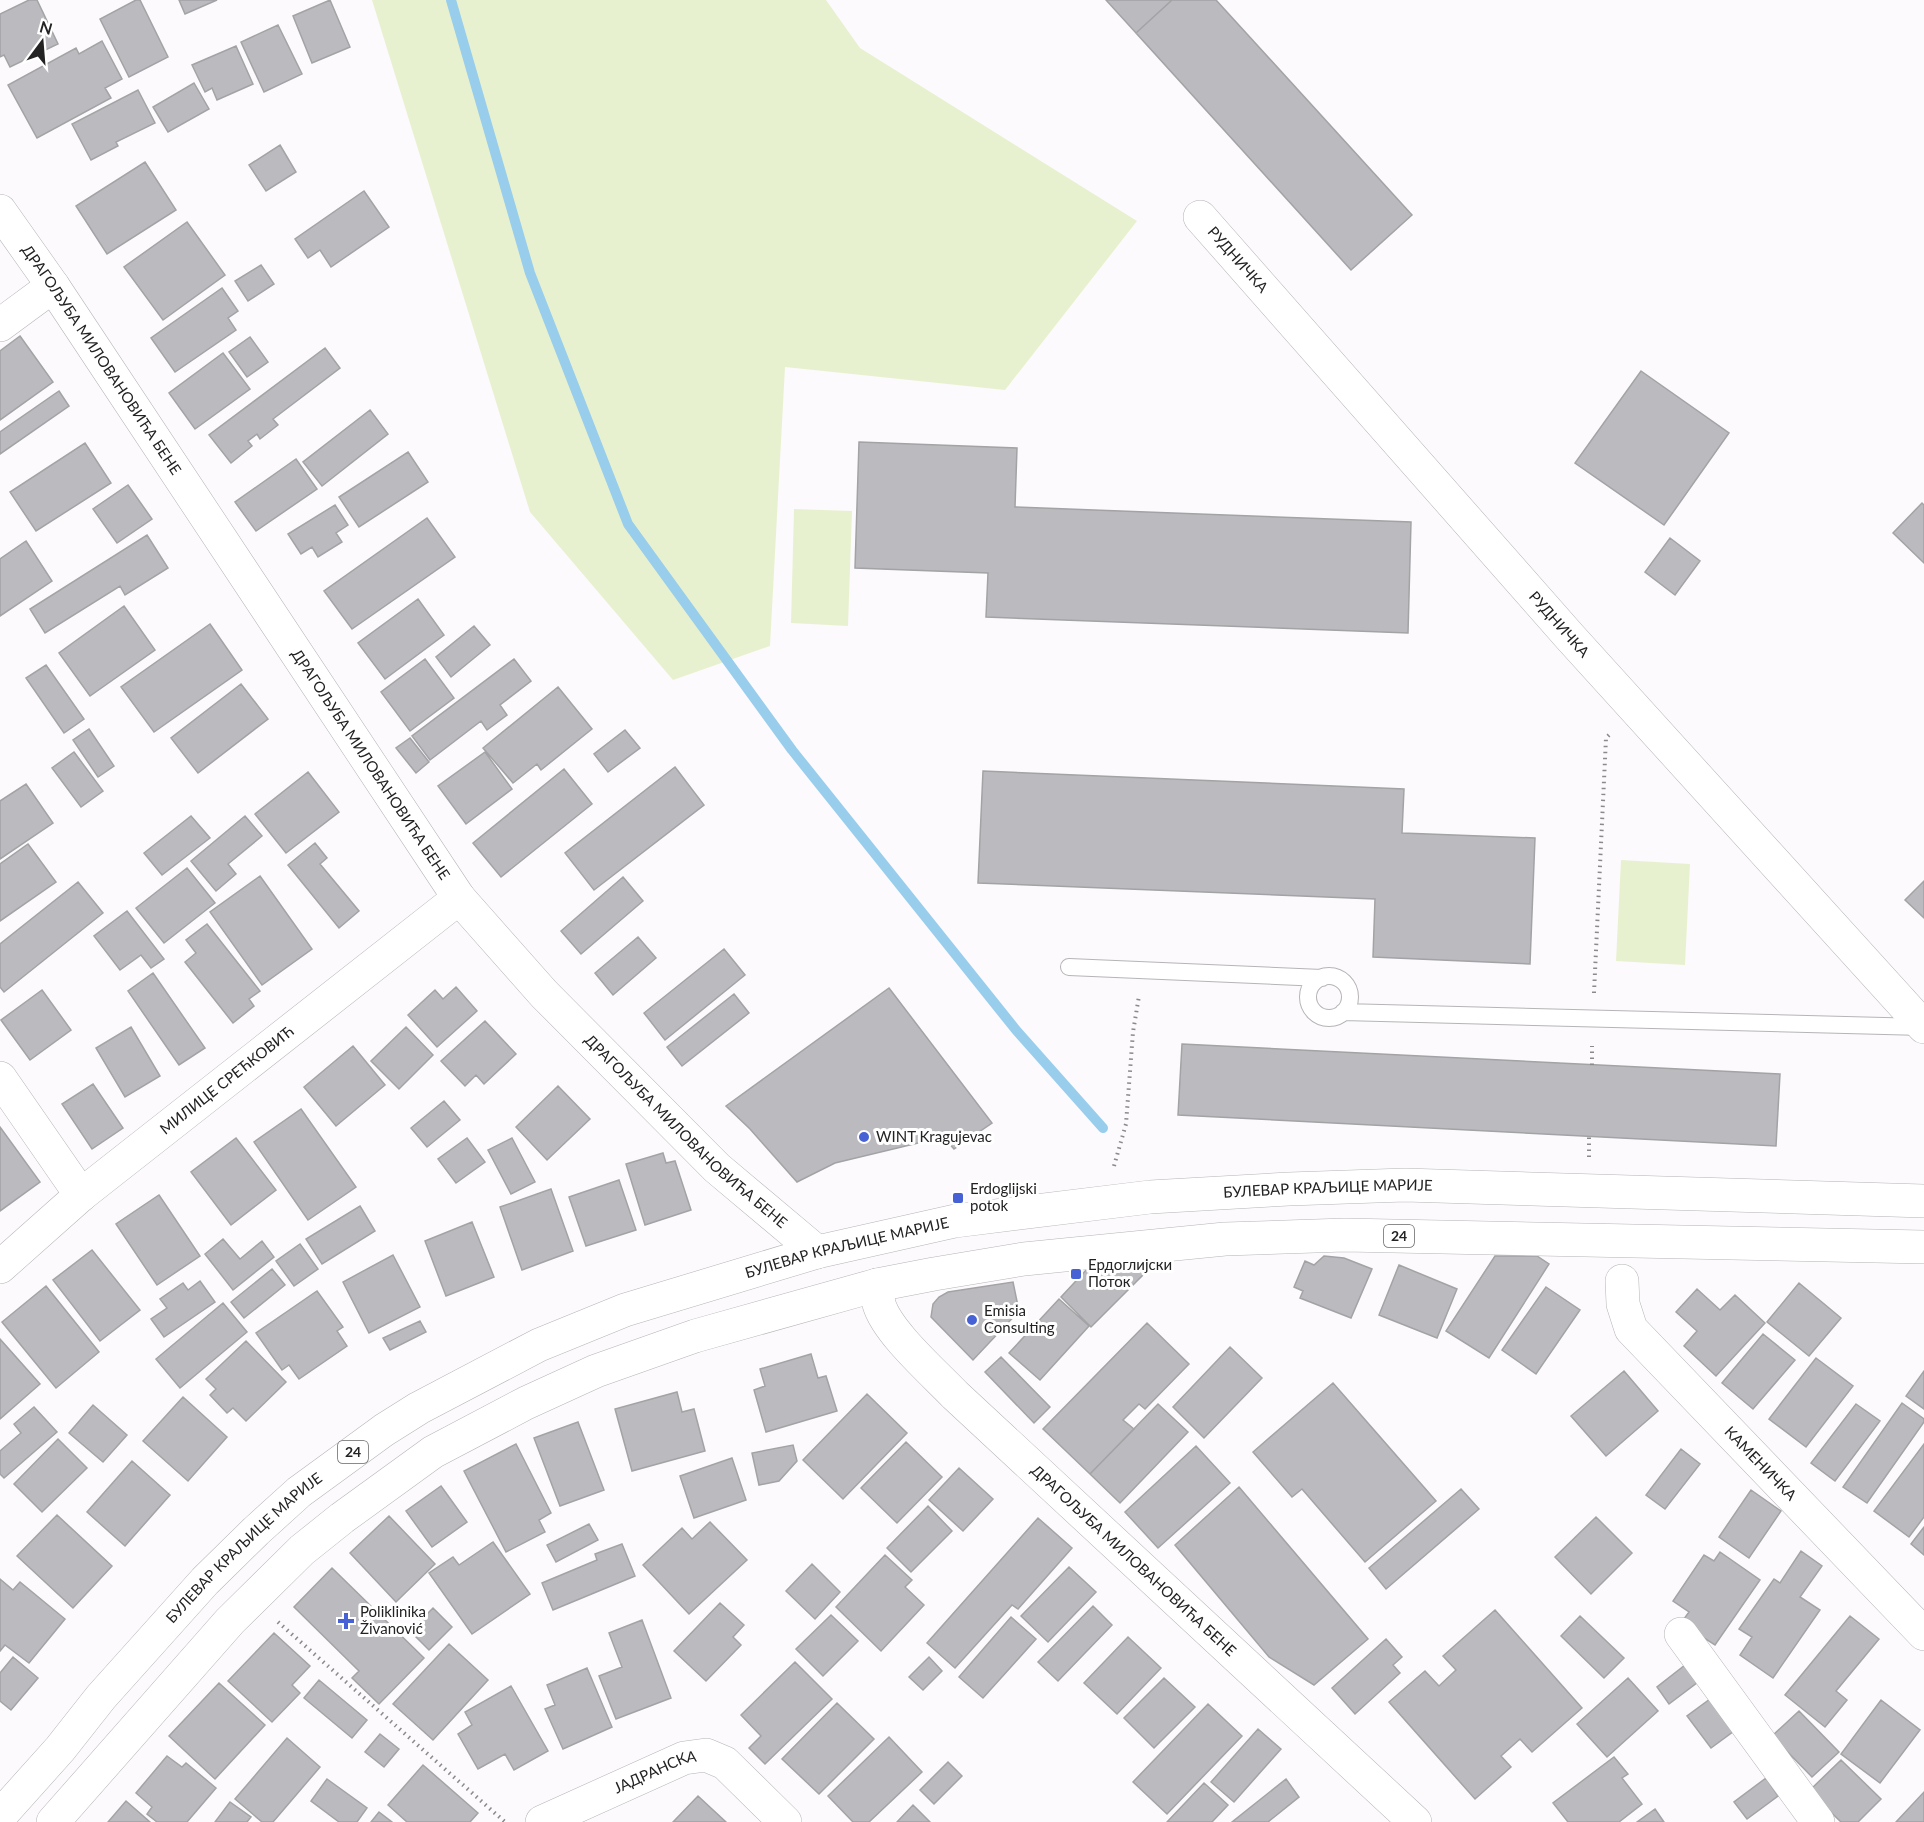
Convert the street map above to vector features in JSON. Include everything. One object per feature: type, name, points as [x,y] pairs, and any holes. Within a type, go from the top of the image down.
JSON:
[{"type":"street","name":"ДРАГОЉУБА МИЛОВАНОВИЋА БЕНЕ","points":[[0,211],[53,286],[459,898],[544,994],[717,1168],[817,1252]]},
{"type":"street","name":"РУДНИЧКА","points":[[1200,217],[1636,710],[1924,1027]]},
{"type":"street","points":[[0,325],[53,286]]},
{"type":"street","name":"МИЛИЦЕ СРЕЋКОВИЋ","points":[[0,1267],[81,1195],[459,898]]},
{"type":"street","points":[[0,1078],[81,1195]]},
{"type":"street","name":"БУЛЕВАР КРАЉИЦЕ МАРИЈЕ","points":[[0,1816],[60,1749],[108,1689],[205,1581],[299,1492],[384,1430],[419,1408],[503,1362],[625,1310],[817,1252],[955,1221],[1116,1200],[1217,1192],[1405,1185],[1924,1201]]},
{"type":"street","name":"24","points":[[53,1822],[199,1654],[252,1599],[302,1550],[399,1475],[433,1452],[526,1403],[597,1371],[695,1336],[877,1285],[1024,1259],[1156,1245],[1283,1236],[1368,1235],[1924,1247]]},
{"type":"street","name":"КАМЕНИЧКА","points":[[1622,1281],[1623,1304],[1631,1329],[1924,1634]]},
{"type":"street","name":"ДРАГОЉУБА МИЛОВАНОВИЋА БЕНЕ","points":[[877,1285],[879,1304],[885,1317],[903,1341],[955,1395],[1414,1822]]},
{"type":"street","points":[[1681,1634],[1818,1822]]},
{"type":"street","name":"ЈАДРАНСКА","points":[[542,1822],[684,1758],[706,1755],[726,1763],[785,1822]]},
{"type":"lane","points":[[1069,967],[1336,978],[1346,986],[1349,1000],[1343,1012]]},
{"type":"lane","points":[[1322,978],[1316,981],[1309,992],[1309,1006],[1325,1018],[1332,1018],[1343,1012],[1924,1027]]},
{"type":"path","points":[[1592,1018],[1606,738],[1636,710]]},
{"type":"path","points":[[1116,1200],[1113,1172],[1126,1124],[1133,1032],[1141,987]]},
{"type":"path","points":[[252,1599],[505,1822]]},
{"type":"green space","points":[[372,0],[826,0],[860,48],[1137,221],[1005,390],[785,367],[770,646],[673,680],[530,512]]},
{"type":"green space","points":[[794,509],[852,511],[848,626],[791,623]]},
{"type":"green space","points":[[1621,860],[1690,864],[1685,965],[1616,961]]},
{"type":"building","points":[[29,0],[37,0],[58,44],[10,67],[4,55],[0,57],[0,14]]},
{"type":"building","points":[[140,0],[168,57],[129,77],[100,19]]},
{"type":"building","points":[[179,0],[217,0],[185,14]]},
{"type":"building","points":[[330,0],[350,47],[312,63],[293,16]]},
{"type":"building","points":[[1106,0],[1172,0],[1136,33]]},
{"type":"building","points":[[1172,0],[1216,0],[1412,215],[1351,270],[1136,33]]},
{"type":"building","points":[[278,25],[302,74],[264,92],[241,42]]},
{"type":"building","points":[[102,41],[122,79],[105,88],[111,98],[37,138],[8,85],[76,48],[79,54]]},
{"type":"building","points":[[236,46],[253,84],[217,100],[212,88],[205,92],[192,65]]},
{"type":"building","points":[[194,83],[209,109],[168,132],[153,107]]},
{"type":"building","points":[[138,90],[155,123],[116,142],[118,146],[91,160],[72,124]]},
{"type":"building","points":[[280,145],[296,172],[266,191],[249,165]]},
{"type":"building","points":[[145,162],[176,210],[107,254],[76,206]]},
{"type":"building","points":[[364,191],[389,227],[331,267],[320,250],[308,258],[295,239]]},
{"type":"building","points":[[187,222],[225,275],[163,320],[124,267]]},
{"type":"building","points":[[261,265],[274,284],[248,301],[235,281]]},
{"type":"building","points":[[222,288],[238,311],[228,318],[236,330],[175,372],[151,338]]},
{"type":"building","points":[[20,336],[53,382],[0,420],[0,351]]},
{"type":"building","points":[[250,337],[268,362],[247,377],[229,352]]},
{"type":"building","points":[[325,348],[340,368],[273,419],[278,425],[260,439],[257,434],[248,441],[252,446],[231,463],[209,435]]},
{"type":"building","points":[[223,353],[250,389],[195,429],[169,393]]},
{"type":"building","points":[[1641,371],[1729,433],[1664,525],[1575,463]]},
{"type":"building","points":[[59,391],[69,406],[0,454],[0,432]]},
{"type":"building","points":[[370,410],[388,434],[322,486],[303,462]]},
{"type":"building","points":[[859,442],[1017,448],[1015,507],[1411,522],[1408,633],[986,617],[988,573],[855,568]]},
{"type":"building","points":[[85,443],[111,483],[36,531],[10,492]]},
{"type":"building","points":[[408,452],[428,482],[359,527],[339,497]]},
{"type":"building","points":[[296,459],[317,489],[256,531],[235,502]]},
{"type":"building","points":[[128,485],[152,519],[117,543],[93,509]]},
{"type":"building","points":[[1922,503],[1924,505],[1924,563],[1893,533]]},
{"type":"building","points":[[335,505],[348,525],[336,533],[342,542],[318,557],[312,547],[301,554],[288,534]]},
{"type":"building","points":[[427,518],[455,557],[352,629],[324,591]]},
{"type":"building","points":[[147,535],[168,568],[125,595],[120,586],[45,633],[30,609]]},
{"type":"building","points":[[1670,538],[1700,561],[1675,595],[1645,572]]},
{"type":"building","points":[[26,541],[52,581],[0,616],[0,559]]},
{"type":"building","points":[[418,599],[444,635],[385,679],[358,643]]},
{"type":"building","points":[[124,606],[155,650],[90,696],[59,653]]},
{"type":"building","points":[[210,624],[242,670],[154,732],[121,687]]},
{"type":"building","points":[[474,626],[490,645],[451,677],[436,657]]},
{"type":"building","points":[[425,659],[454,698],[410,731],[381,692]]},
{"type":"building","points":[[514,659],[531,681],[500,705],[507,715],[487,730],[481,721],[430,760],[412,736]]},
{"type":"building","points":[[46,665],[84,719],[64,733],[26,678]]},
{"type":"building","points":[[241,684],[268,719],[198,773],[171,738]]},
{"type":"building","points":[[558,687],[592,729],[541,770],[537,764],[513,783],[483,748]]},
{"type":"building","points":[[89,729],[114,766],[98,777],[73,740]]},
{"type":"building","points":[[625,730],[640,748],[608,772],[594,754]]},
{"type":"building","points":[[410,738],[429,762],[416,773],[396,748]]},
{"type":"building","points":[[74,752],[103,791],[81,807],[52,768]]},
{"type":"building","points":[[485,752],[512,789],[466,824],[438,786]]},
{"type":"building","points":[[675,767],[704,805],[594,890],[565,853]]},
{"type":"building","points":[[564,769],[592,804],[501,877],[473,843]]},
{"type":"building","points":[[983,771],[1404,789],[1402,833],[1535,838],[1530,964],[1373,957],[1375,899],[978,883]]},
{"type":"building","points":[[308,772],[339,812],[286,853],[255,814]]},
{"type":"building","points":[[26,784],[53,823],[0,859],[0,801]]},
{"type":"building","points":[[191,816],[210,838],[162,875],[144,853]]},
{"type":"building","points":[[245,816],[262,836],[228,864],[236,874],[216,891],[191,861]]},
{"type":"building","points":[[315,843],[327,858],[320,864],[359,911],[339,928],[288,865]]},
{"type":"building","points":[[28,844],[56,882],[0,921],[0,864]]},
{"type":"building","points":[[187,868],[215,903],[164,943],[136,908]]},
{"type":"building","points":[[260,876],[312,949],[262,985],[210,912]]},
{"type":"building","points":[[623,877],[643,901],[581,954],[561,931]]},
{"type":"building","points":[[1924,881],[1924,918],[1905,900]]},
{"type":"building","points":[[78,882],[103,913],[4,992],[0,987],[0,944]]},
{"type":"building","points":[[127,911],[164,959],[151,968],[141,955],[120,970],[94,936]]},
{"type":"building","points":[[207,924],[260,991],[249,999],[254,1006],[233,1023],[185,962],[196,953],[186,940]]},
{"type":"building","points":[[638,937],[656,958],[613,995],[595,973]]},
{"type":"building","points":[[724,949],[745,975],[665,1040],[644,1013]]},
{"type":"building","points":[[153,973],[205,1048],[179,1065],[128,991]]},
{"type":"building","points":[[456,987],[477,1011],[437,1047],[408,1015],[435,990],[443,999]]},
{"type":"building","points":[[889,988],[992,1123],[954,1149],[943,1137],[835,1163],[797,1182],[750,1129],[726,1106]]},
{"type":"building","points":[[42,990],[71,1030],[30,1060],[1,1020]]},
{"type":"building","points":[[734,994],[749,1013],[682,1066],[667,1047]]},
{"type":"building","points":[[485,1021],[516,1054],[484,1084],[476,1075],[465,1086],[441,1061]]},
{"type":"building","points":[[131,1027],[160,1076],[125,1097],[96,1048]]},
{"type":"building","points":[[406,1027],[433,1055],[399,1089],[371,1061]]},
{"type":"building","points":[[1182,1044],[1780,1074],[1776,1146],[1178,1115]]},
{"type":"building","points":[[353,1046],[385,1085],[336,1126],[304,1087]]},
{"type":"building","points":[[93,1084],[123,1128],[92,1149],[62,1104]]},
{"type":"building","points":[[558,1086],[590,1119],[547,1160],[516,1127]]},
{"type":"building","points":[[444,1101],[460,1120],[427,1147],[411,1128]]},
{"type":"building","points":[[301,1109],[356,1187],[308,1220],[254,1142]]},
{"type":"building","points":[[0,1127],[40,1182],[0,1211]]},
{"type":"building","points":[[236,1138],[276,1190],[231,1225],[191,1172]]},
{"type":"building","points":[[467,1138],[485,1162],[456,1183],[438,1159]]},
{"type":"building","points":[[512,1138],[535,1182],[511,1194],[488,1150]]},
{"type":"building","points":[[663,1153],[666,1163],[675,1161],[691,1210],[645,1225],[626,1164]]},
{"type":"building","points":[[619,1180],[636,1230],[586,1246],[569,1197]]},
{"type":"building","points":[[551,1189],[573,1251],[522,1270],[500,1207]]},
{"type":"building","points":[[159,1195],[200,1256],[157,1285],[116,1224]]},
{"type":"building","points":[[360,1206],[375,1231],[322,1264],[306,1239]]},
{"type":"building","points":[[472,1222],[494,1277],[446,1296],[425,1241]]},
{"type":"building","points":[[223,1239],[240,1259],[262,1241],[274,1257],[233,1290],[205,1254]]},
{"type":"building","points":[[300,1244],[318,1269],[294,1286],[276,1261]]},
{"type":"building","points":[[92,1250],[140,1310],[100,1341],[53,1280]]},
{"type":"building","points":[[393,1255],[420,1307],[369,1333],[343,1282]]},
{"type":"building","points":[[1324,1256],[1344,1258],[1372,1269],[1351,1318],[1300,1298],[1303,1291],[1294,1287],[1305,1261],[1314,1265]]},
{"type":"building","points":[[1495,1256],[1537,1256],[1549,1264],[1489,1358],[1446,1331]]},
{"type":"building","points":[[1399,1265],[1457,1289],[1437,1338],[1379,1315]]},
{"type":"building","points":[[1151,1267],[1091,1327],[1061,1297],[1088,1268]]},
{"type":"building","points":[[272,1269],[285,1285],[244,1318],[231,1302]]},
{"type":"building","points":[[200,1281],[215,1302],[164,1337],[151,1319],[167,1308],[160,1299],[183,1283],[188,1290]]},
{"type":"building","name":"Emisia Consulting","points":[[1013,1282],[1019,1311],[973,1360],[931,1317],[933,1304],[948,1292]]},
{"type":"building","points":[[1799,1283],[1841,1318],[1809,1356],[1767,1322]]},
{"type":"building","points":[[46,1286],[99,1352],[56,1388],[2,1322]]},
{"type":"building","points":[[1546,1287],[1580,1310],[1536,1374],[1502,1350]]},
{"type":"building","points":[[1697,1289],[1720,1310],[1735,1295],[1765,1323],[1716,1376],[1684,1346],[1697,1331],[1676,1312]]},
{"type":"building","points":[[317,1291],[343,1327],[337,1331],[347,1346],[299,1379],[289,1365],[282,1370],[256,1333]]},
{"type":"building","points":[[1059,1299],[1089,1326],[1040,1380],[1009,1353]]},
{"type":"building","points":[[223,1303],[247,1332],[180,1388],[156,1359]]},
{"type":"building","points":[[420,1321],[426,1332],[390,1350],[383,1338]]},
{"type":"building","points":[[1147,1323],[1189,1364],[1145,1409],[1139,1404],[1123,1420],[1134,1429],[1090,1474],[1043,1429]]},
{"type":"building","points":[[1763,1334],[1795,1360],[1753,1409],[1722,1383]]},
{"type":"building","points":[[0,1339],[40,1384],[0,1419]]},
{"type":"building","points":[[246,1341],[286,1382],[246,1421],[233,1408],[227,1413],[210,1395],[216,1389],[206,1379]]},
{"type":"building","points":[[1230,1347],[1262,1378],[1204,1438],[1173,1407]]},
{"type":"building","points":[[811,1354],[818,1378],[826,1376],[837,1411],[766,1432],[754,1390],[765,1386],[760,1369]]},
{"type":"building","points":[[1001,1357],[1050,1407],[1034,1423],[985,1372]]},
{"type":"building","points":[[1816,1358],[1853,1386],[1806,1447],[1769,1419]]},
{"type":"building","points":[[1624,1371],[1658,1411],[1606,1456],[1571,1416]]},
{"type":"building","points":[[1924,1371],[1924,1409],[1906,1396]]},
{"type":"building","points":[[1333,1383],[1436,1501],[1365,1562],[1302,1489],[1292,1497],[1253,1452]]},
{"type":"building","points":[[677,1392],[682,1412],[694,1409],[705,1451],[632,1471],[615,1409]]},
{"type":"building","points":[[867,1394],[907,1433],[843,1499],[803,1460]]},
{"type":"building","points":[[183,1397],[227,1437],[188,1481],[143,1441]]},
{"type":"building","points":[[1902,1403],[1924,1419],[1924,1422],[1867,1503],[1843,1487]]},
{"type":"building","points":[[1158,1404],[1188,1432],[1120,1503],[1090,1474]]},
{"type":"building","points":[[1856,1404],[1880,1421],[1835,1481],[1811,1463]]},
{"type":"building","points":[[93,1405],[127,1435],[103,1462],[69,1433]]},
{"type":"building","points":[[34,1407],[57,1432],[4,1478],[0,1474],[0,1451],[21,1433],[14,1424]]},
{"type":"building","points":[[578,1422],[604,1490],[560,1506],[534,1438]]},
{"type":"building","points":[[58,1439],[87,1468],[42,1512],[14,1484]]},
{"type":"building","points":[[906,1442],[942,1477],[897,1523],[861,1488]]},
{"type":"building","points":[[516,1444],[551,1513],[539,1520],[545,1532],[506,1552],[464,1471]]},
{"type":"building","points":[[1924,1444],[1924,1517],[1909,1537],[1874,1511]]},
{"type":"building","points":[[793,1445],[797,1461],[779,1481],[759,1485],[752,1453]]},
{"type":"building","points":[[1196,1446],[1230,1483],[1158,1548],[1125,1512]]},
{"type":"building","points":[[1681,1449],[1700,1464],[1665,1509],[1646,1495]]},
{"type":"building","points":[[732,1458],[746,1500],[694,1518],[680,1476]]},
{"type":"building","points":[[132,1461],[170,1495],[125,1546],[87,1512]]},
{"type":"building","points":[[959,1468],[993,1499],[963,1531],[929,1500]]},
{"type":"building","points":[[441,1486],[467,1522],[432,1547],[406,1511]]},
{"type":"building","points":[[1239,1487],[1368,1639],[1314,1685],[1269,1657],[1175,1545]]},
{"type":"building","points":[[1461,1489],[1479,1509],[1386,1589],[1369,1568]]},
{"type":"building","points":[[1751,1490],[1781,1511],[1749,1558],[1719,1537]]},
{"type":"building","points":[[928,1506],[952,1531],[911,1572],[887,1548]]},
{"type":"building","points":[[57,1515],[112,1566],[73,1608],[17,1556]]},
{"type":"building","points":[[389,1516],[435,1564],[396,1602],[350,1553]]},
{"type":"building","points":[[1596,1517],[1632,1553],[1591,1594],[1555,1557]]},
{"type":"building","points":[[1038,1518],[1072,1548],[1018,1609],[1012,1605],[955,1668],[927,1643]]},
{"type":"building","points":[[710,1522],[747,1560],[689,1614],[643,1565],[682,1528],[692,1539]]},
{"type":"building","points":[[589,1524],[598,1540],[556,1562],[547,1545]]},
{"type":"building","points":[[1924,1527],[1924,1555],[1911,1544]]},
{"type":"building","points":[[493,1542],[530,1594],[472,1634],[429,1573],[453,1557],[459,1565]]},
{"type":"building","points":[[622,1544],[635,1576],[553,1610],[542,1583],[597,1560],[595,1554]]},
{"type":"building","points":[[1801,1551],[1822,1566],[1800,1597],[1820,1610],[1773,1678],[1740,1655],[1752,1637],[1739,1629],[1774,1579],[1780,1583]]},
{"type":"building","points":[[1720,1552],[1760,1580],[1715,1645],[1681,1623],[1689,1612],[1673,1601],[1704,1555],[1714,1561]]},
{"type":"building","points":[[885,1555],[912,1580],[905,1587],[924,1605],[881,1651],[836,1607]]},
{"type":"building","points":[[812,1564],[840,1592],[815,1619],[786,1591]]},
{"type":"building","points":[[1069,1567],[1096,1592],[1048,1642],[1021,1616]]},
{"type":"building","points":[[332,1568],[424,1658],[379,1704],[352,1678],[359,1671],[294,1607]]},
{"type":"building","points":[[0,1579],[13,1590],[20,1582],[65,1619],[29,1663],[5,1645],[0,1651]]},
{"type":"building","points":[[720,1603],[744,1625],[733,1637],[741,1645],[706,1681],[674,1651]]},
{"type":"building","points":[[1093,1606],[1112,1625],[1058,1681],[1038,1662]]},
{"type":"building","points":[[433,1608],[452,1627],[429,1650],[410,1631]]},
{"type":"building","points":[[1495,1610],[1582,1708],[1532,1752],[1520,1739],[1501,1756],[1511,1767],[1475,1799],[1389,1702],[1425,1671],[1439,1686],[1456,1670],[1443,1656]]},
{"type":"building","points":[[831,1615],[858,1641],[823,1676],[796,1649]]},
{"type":"building","points":[[1580,1616],[1624,1658],[1604,1678],[1561,1636]]},
{"type":"building","points":[[1850,1616],[1879,1639],[1836,1691],[1847,1700],[1825,1727],[1785,1695]]},
{"type":"building","points":[[1011,1617],[1036,1639],[983,1698],[959,1677]]},
{"type":"building","points":[[642,1620],[671,1698],[616,1719],[599,1676],[622,1667],[609,1633]]},
{"type":"building","points":[[274,1633],[310,1666],[292,1685],[300,1693],[272,1722],[228,1681]]},
{"type":"building","points":[[1128,1637],[1161,1668],[1117,1714],[1084,1683]]},
{"type":"building","points":[[1386,1639],[1402,1657],[1393,1665],[1400,1673],[1355,1714],[1332,1688]]},
{"type":"building","points":[[449,1644],[488,1680],[433,1740],[393,1704]]},
{"type":"building","points":[[13,1657],[38,1678],[11,1710],[0,1701],[0,1673]]},
{"type":"building","points":[[929,1657],[942,1671],[923,1690],[909,1677]]},
{"type":"building","points":[[795,1662],[832,1699],[765,1764],[749,1748],[761,1736],[741,1715]]},
{"type":"building","points":[[1685,1665],[1698,1682],[1669,1704],[1657,1687]]},
{"type":"building","points":[[587,1668],[612,1727],[563,1749],[545,1709],[555,1705],[547,1685]]},
{"type":"building","points":[[1164,1678],[1195,1707],[1154,1748],[1124,1718]]},
{"type":"building","points":[[1628,1678],[1658,1711],[1607,1757],[1577,1724]]},
{"type":"building","points":[[319,1680],[367,1720],[352,1738],[304,1698]]},
{"type":"building","points":[[219,1683],[265,1725],[215,1779],[169,1736]]},
{"type":"building","points":[[511,1686],[548,1751],[514,1770],[505,1754],[478,1769],[458,1734],[472,1725],[465,1712]]},
{"type":"building","points":[[1710,1699],[1734,1731],[1711,1748],[1687,1716]]},
{"type":"building","points":[[1881,1700],[1920,1730],[1880,1783],[1841,1754]]},
{"type":"building","points":[[837,1703],[874,1739],[819,1794],[782,1759]]},
{"type":"building","points":[[1208,1704],[1242,1736],[1167,1814],[1133,1782]]},
{"type":"building","points":[[1799,1711],[1839,1752],[1812,1777],[1772,1736]]},
{"type":"building","points":[[1258,1729],[1281,1749],[1234,1802],[1211,1782]]},
{"type":"building","points":[[380,1734],[399,1749],[384,1767],[365,1752]]},
{"type":"building","points":[[889,1737],[922,1772],[869,1822],[853,1822],[828,1796]]},
{"type":"building","points":[[287,1738],[320,1767],[273,1822],[262,1822],[235,1799]]},
{"type":"building","points":[[167,1756],[182,1767],[186,1763],[216,1788],[187,1822],[157,1822],[147,1814],[152,1807],[136,1793]]},
{"type":"building","points":[[1614,1757],[1628,1774],[1622,1778],[1642,1804],[1619,1822],[1568,1822],[1553,1803]]},
{"type":"building","points":[[1841,1760],[1881,1799],[1858,1822],[1841,1822],[1809,1791]]},
{"type":"building","points":[[948,1762],[962,1776],[934,1804],[920,1790]]},
{"type":"building","points":[[423,1765],[478,1813],[470,1822],[407,1822],[388,1805]]},
{"type":"building","points":[[1766,1778],[1778,1796],[1747,1819],[1734,1802]]},
{"type":"building","points":[[327,1779],[367,1808],[357,1822],[339,1822],[311,1801]]},
{"type":"building","points":[[1286,1779],[1299,1797],[1268,1822],[1232,1822]]},
{"type":"building","points":[[1204,1783],[1228,1805],[1212,1822],[1167,1822]]},
{"type":"building","points":[[1924,1792],[1924,1822],[1896,1822]]},
{"type":"building","points":[[698,1796],[726,1822],[673,1822]]},
{"type":"building","points":[[126,1801],[150,1822],[108,1822]]},
{"type":"building","points":[[230,1802],[251,1817],[247,1822],[215,1822]]},
{"type":"building","points":[[913,1805],[930,1822],[897,1822]]},
{"type":"building","points":[[1655,1809],[1664,1822],[1637,1822]]},
{"type":"building","points":[[379,1812],[392,1822],[371,1822]]},
{"type":"waterway","points":[[451,0],[530,273],[628,524],[792,750],[1016,1030],[1103,1128]]},
{"type":"place","name":"WINT Kragujevac","points":[[864,1137]]},
{"type":"place","name":"Erdoglijski potok","points":[[958,1198]]},
{"type":"place","name":"Ердоглијски Поток","points":[[1076,1274]]},
{"type":"place","name":"Emisia Consulting","points":[[972,1320]]},
{"type":"place","name":"Poliklinika Živanović","points":[[346,1621]]}]
